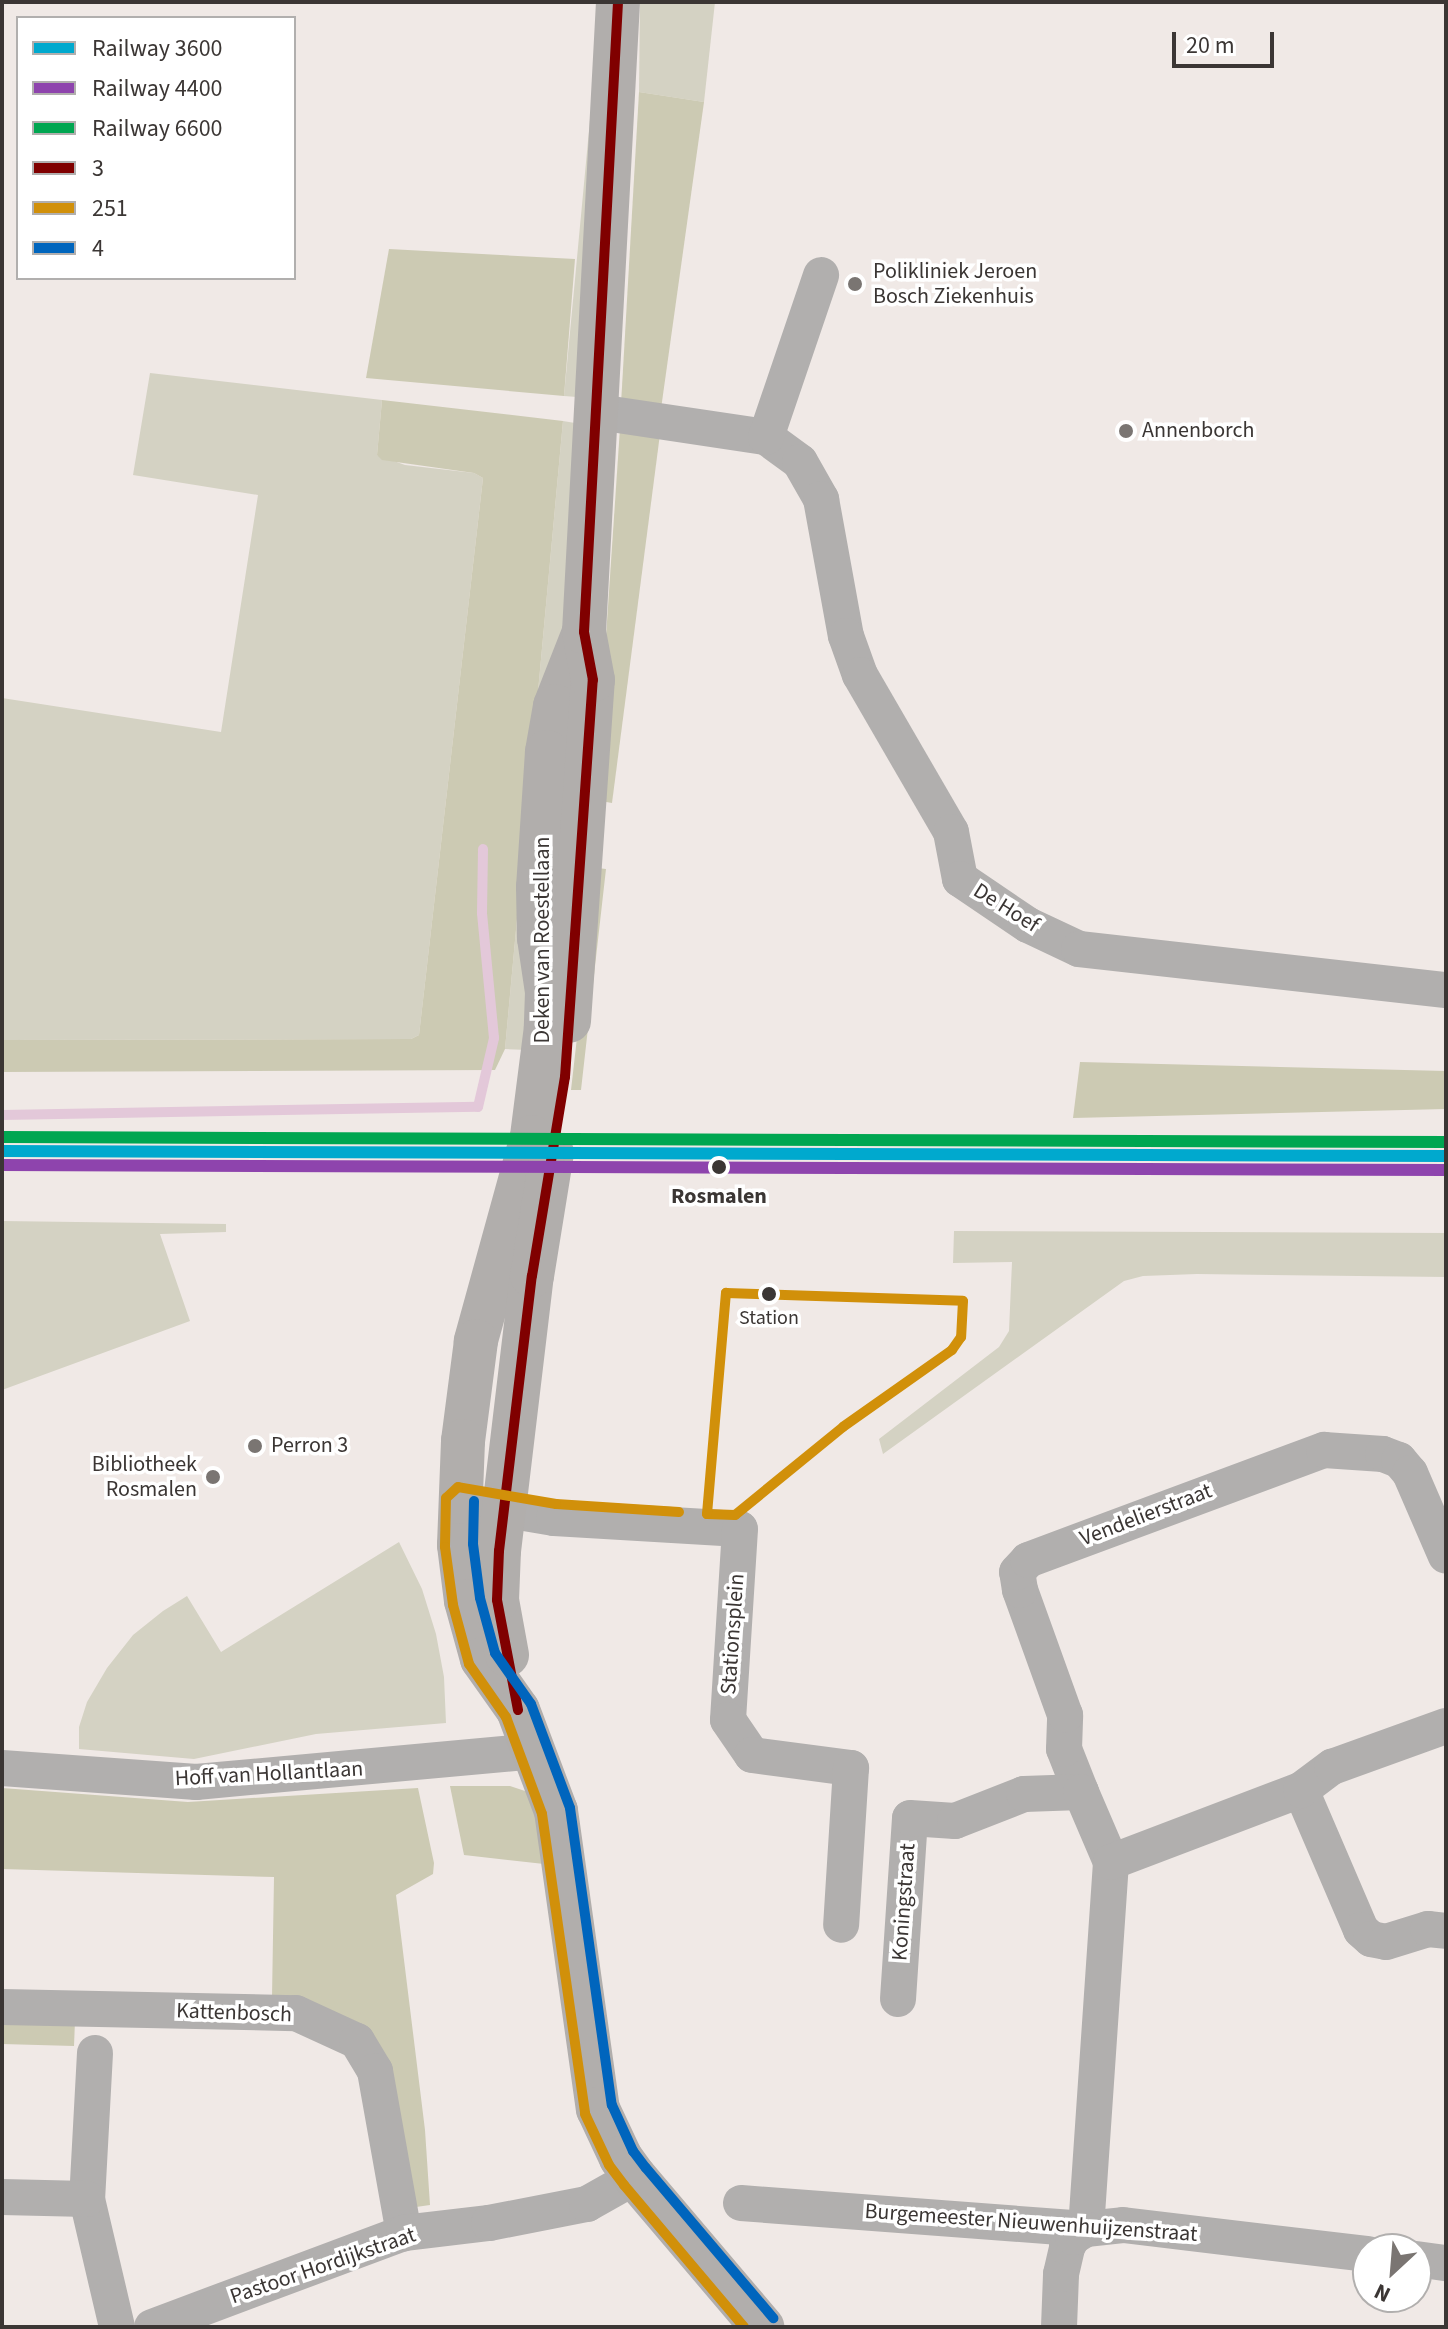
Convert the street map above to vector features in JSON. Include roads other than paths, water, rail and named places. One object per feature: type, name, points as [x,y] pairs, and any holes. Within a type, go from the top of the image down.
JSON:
[{"type":"main road","name":"Deken van Roestellaan","points":[[518,1710],[497,1600],[503,1509],[532,1276],[565,1077],[593,680],[584,632],[618,2]]},
{"type":"main road","name":"Deken van Roestellaan","points":[[584,632],[555,706],[547,752],[538,887],[539,938],[547,992],[546,1027],[530,1145],[476,1341],[463,1441],[459,1545],[466,1601],[482,1659],[518,1710],[536,1751],[556,1811],[598,2109],[621,2158],[635,2177],[762,2327]]},
{"type":"street","points":[[766,437],[821,275]]},
{"type":"street","name":"De Hoef","points":[[598,412],[766,437],[800,462],[821,499],[846,636],[860,675],[951,832],[960,879],[1028,925],[1079,949],[1446,990]]},
{"type":"street","name":"Vendelierstraat","points":[[1081,1792],[1064,1749],[1065,1715],[1020,1590],[1017,1572],[1028,1560],[1324,1450],[1383,1454],[1399,1460],[1410,1473],[1446,1556]]},
{"type":"street","name":"Stationsplein","points":[[460,1501],[554,1518],[740,1529],[728,1720],[752,1755],[851,1768],[841,1925]]},
{"type":"street","points":[[1111,1862],[1301,1790],[1332,1767],[1446,1726]]},
{"type":"street","name":"Hoff van Hollantlaan","points":[[2,1768],[196,1782],[536,1751]]},
{"type":"street","points":[[1301,1790],[1361,1930],[1371,1939],[1386,1942],[1428,1929],[1446,1931]]},
{"type":"street","points":[[1059,2327],[1061,2274],[1067,2247],[1073,2237],[1086,2229],[1111,1862],[1081,1792]]},
{"type":"street","name":"Koningstraat","points":[[898,1999],[910,1818],[955,1821],[1024,1794],[1081,1792]]},
{"type":"street","name":"Kattenbosch","points":[[2,2007],[296,2013],[357,2041],[375,2071],[404,2233]]},
{"type":"street","points":[[95,2053],[87,2199],[117,2327]]},
{"type":"street","name":"Pastoor Hordijkstraat","points":[[152,2327],[404,2233],[489,2223],[587,2204],[635,2177]]},
{"type":"street","points":[[2,2197],[87,2199]]},
{"type":"street","name":"Burgemeester Nieuwenhuijzenstraat","points":[[741,2203],[1086,2229],[1123,2225],[1352,2252]]},
{"type":"waterway","points":[[2,1115],[478,1107],[494,1038],[482,913],[483,849]]},
{"type":"rail line","name":"6600","points":[[2,1137],[1446,1142]]},
{"type":"rail line","name":"3600","points":[[2,1151],[1446,1156]]},
{"type":"rail line","name":"4400","points":[[2,1165],[1446,1170]]},
{"type":"place","name":"Polikliniek Jeroen Bosch Ziekenhuis","points":[[855,284]]},
{"type":"place","name":"Annenborch","points":[[1126,431]]},
{"type":"place","name":"Rosmalen","points":[[719,1167]]},
{"type":"place","name":"Station","points":[[769,1294]]},
{"type":"place","name":"Perron 3","points":[[255,1446]]},
{"type":"place","name":"Bibliotheek Rosmalen","points":[[213,1477]]}]
